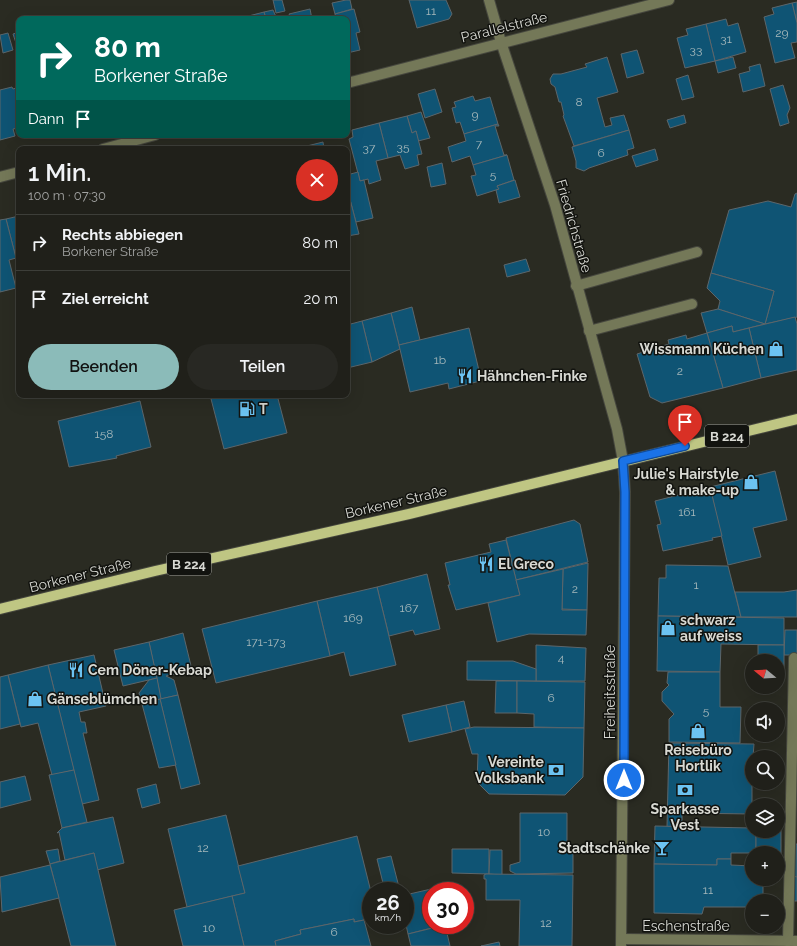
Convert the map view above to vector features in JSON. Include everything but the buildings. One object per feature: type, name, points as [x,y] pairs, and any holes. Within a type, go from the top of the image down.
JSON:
[{"type":"main road","name":"Borkener Straße","points":[[0,609],[155,571],[409,514],[797,419]]},
{"type":"street","name":"Friedrichstraße","points":[[489,0],[501,42],[555,205],[576,286],[617,429],[623,461]]},
{"type":"street","name":"Parallelstraße","points":[[350,82],[501,42],[669,0]]},
{"type":"street","points":[[115,146],[145,138]]},
{"type":"street","points":[[0,177],[16,173]]},
{"type":"street","points":[[576,286],[697,252]]},
{"type":"street","points":[[589,331],[692,304]]},
{"type":"street","name":"Freiheitsstraße","points":[[622,943],[625,492],[623,461]]},
{"type":"street","points":[[792,941],[794,658]]},
{"type":"street","name":"Eschenstraße","points":[[622,943],[792,941]]},
{"type":"place","name":"Wissmann Küchen","points":[[776,349]]},
{"type":"place","name":"Hähnchen-Finke","points":[[465,376]]},
{"type":"place","name":"T","points":[[247,409]]},
{"type":"place","name":"Julie's Hairstyle & make-up","points":[[751,482]]},
{"type":"place","name":"El Greco","points":[[486,564]]},
{"type":"place","name":"schwarz auf weiss","points":[[668,628]]},
{"type":"place","name":"Cem Döner-Kebap","points":[[76,670]]},
{"type":"place","name":"Gänseblümchen","points":[[35,699]]},
{"type":"place","name":"Reisebüro Hortlik","points":[[698,731]]},
{"type":"place","name":"Vereinte Volksbank","points":[[556,770]]},
{"type":"place","name":"Sparkasse Vest","points":[[685,790]]},
{"type":"place","name":"Stadtschänke","points":[[662,848]]},
{"type":"route","points":[[624,780],[625,492],[623,461],[685,446]]}]
